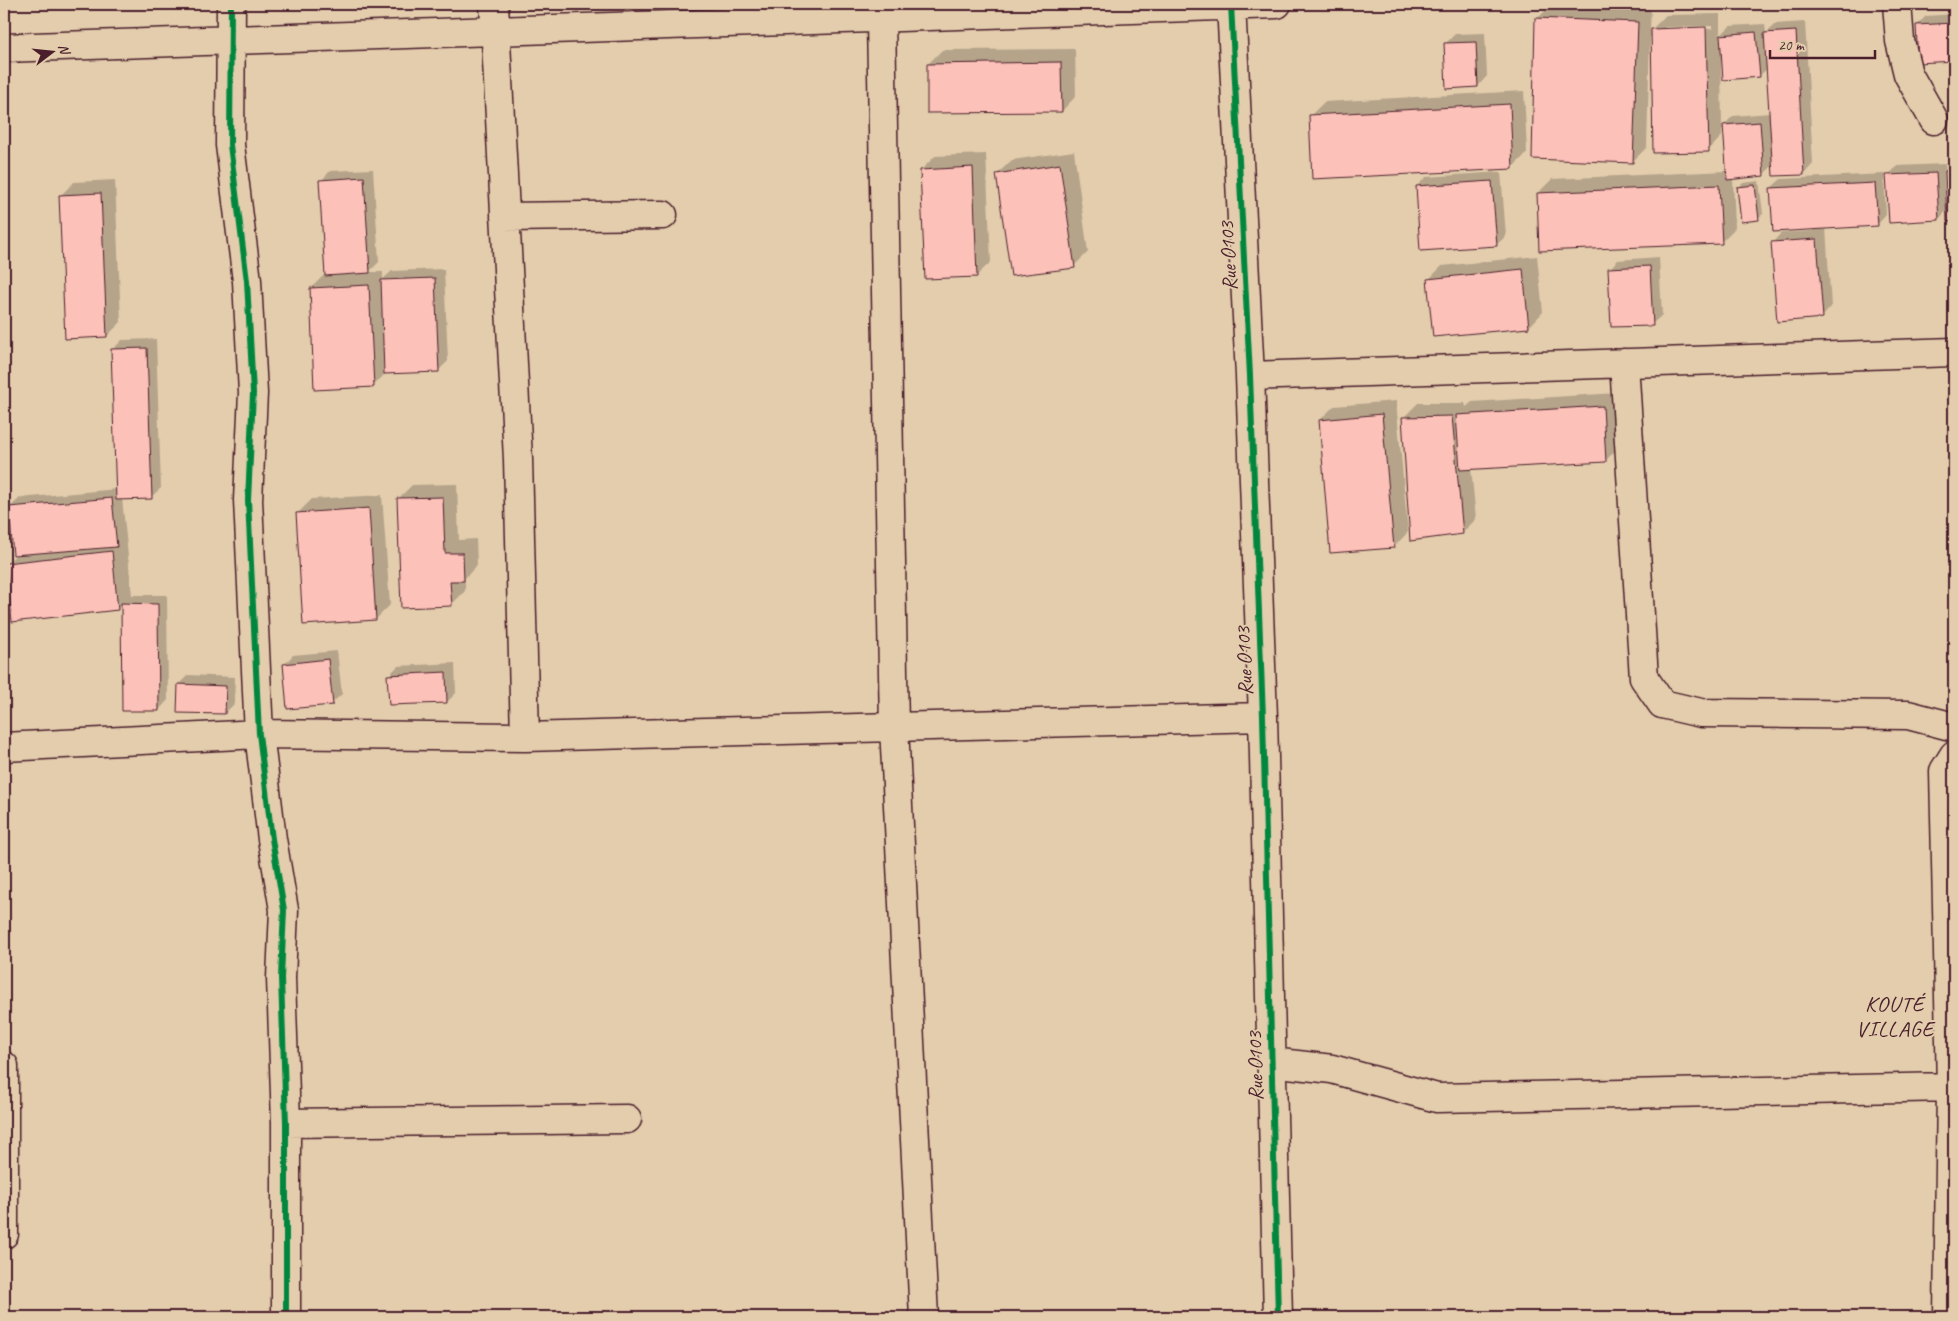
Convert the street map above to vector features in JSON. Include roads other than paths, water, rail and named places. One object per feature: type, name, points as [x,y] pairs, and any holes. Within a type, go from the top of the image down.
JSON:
[{"type":"street","points":[[231,4],[230,145],[247,281],[254,393],[248,500],[259,734],[272,839],[284,910],[282,978],[286,1124],[286,1317]]},
{"type":"street","points":[[494,4],[519,468],[525,737]]},
{"type":"street","points":[[4,48],[881,19],[1231,4],[1277,4]]},
{"type":"street","name":"Rue O103","points":[[1231,4],[1250,376],[1263,717],[1278,1317]]},
{"type":"street","points":[[1897,4],[1900,41],[1908,74],[1934,120]]},
{"type":"street","points":[[881,19],[894,727],[924,1317]]},
{"type":"street","points":[[505,217],[663,216]]},
{"type":"street","points":[[1250,376],[1954,352]]},
{"type":"street","points":[[1624,363],[1644,678],[1662,704],[1701,714],[1908,715],[1954,727]]},
{"type":"street","points":[[4,747],[259,734],[525,737],[1263,717]]},
{"type":"street","points":[[1948,1317],[1951,1087],[1944,771],[1954,755]]},
{"type":"street","points":[[1272,1062],[1332,1069],[1437,1098],[1951,1087]]},
{"type":"street","points":[[4,1066],[4,1234]]},
{"type":"street","points":[[286,1124],[627,1119]]},
{"type":"district","name":"KOUTÉ VILLAGE","points":[[1895,1016]]}]
